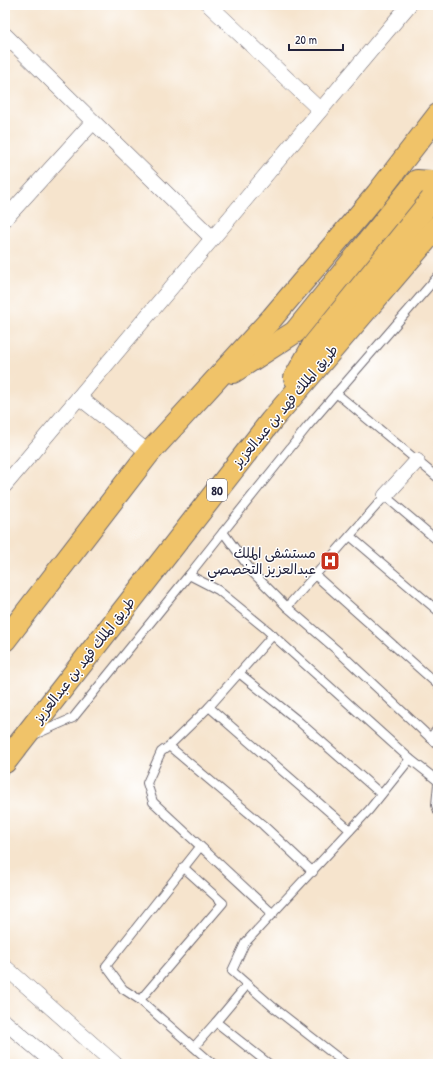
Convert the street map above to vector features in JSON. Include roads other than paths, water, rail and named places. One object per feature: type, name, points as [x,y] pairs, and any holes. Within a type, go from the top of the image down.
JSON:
[{"type":"highway","points":[[5,640],[149,453],[278,312],[376,194],[438,115]]},
{"type":"highway","points":[[207,389],[295,332],[418,181],[431,182],[436,194],[313,346],[271,421]]},
{"type":"highway","name":"طريق الملك فهد بن عبدالعزيز","points":[[5,762],[271,421],[438,226]]},
{"type":"street","points":[[209,5],[320,110]]},
{"type":"street","points":[[5,485],[409,5]]},
{"type":"street","points":[[5,35],[212,238]]},
{"type":"street","points":[[5,219],[93,122]]},
{"type":"street","points":[[79,397],[149,453]]},
{"type":"street","points":[[385,496],[417,461]]},
{"type":"street","points":[[5,967],[115,1064]]},
{"type":"street","points":[[5,1022],[55,1064]]},
{"type":"lane","points":[[20,741],[73,718],[307,427],[438,276]]},
{"type":"lane","points":[[336,394],[438,478]]},
{"type":"lane","points":[[287,607],[385,496],[438,541]]},
{"type":"lane","points":[[223,532],[253,573],[287,607],[339,652],[438,745]]},
{"type":"lane","points":[[350,536],[438,611]]},
{"type":"lane","points":[[189,575],[218,590],[273,635],[410,759],[438,781]]},
{"type":"lane","points":[[315,575],[438,685]]},
{"type":"lane","points":[[273,635],[209,707],[161,752],[147,783],[153,802],[273,914]]},
{"type":"lane","points":[[239,673],[296,719],[381,794]]},
{"type":"lane","points":[[209,707],[350,830]]},
{"type":"lane","points":[[430,738],[438,728]]},
{"type":"lane","points":[[169,746],[263,825],[313,872]]},
{"type":"lane","points":[[346,1064],[247,985],[232,971],[245,943],[313,872],[410,759]]},
{"type":"lane","points":[[438,784],[436,805],[438,811]]},
{"type":"lane","points":[[200,847],[106,966],[123,989],[140,1000],[213,1064]]},
{"type":"lane","points":[[140,1000],[223,904],[183,867]]},
{"type":"lane","points":[[194,1047],[247,985]]},
{"type":"lane","points":[[216,1022],[269,1064]]},
{"type":"place","name":"مستشفى الملك عبدالعزيز التخصصي","points":[[330,561]]}]
